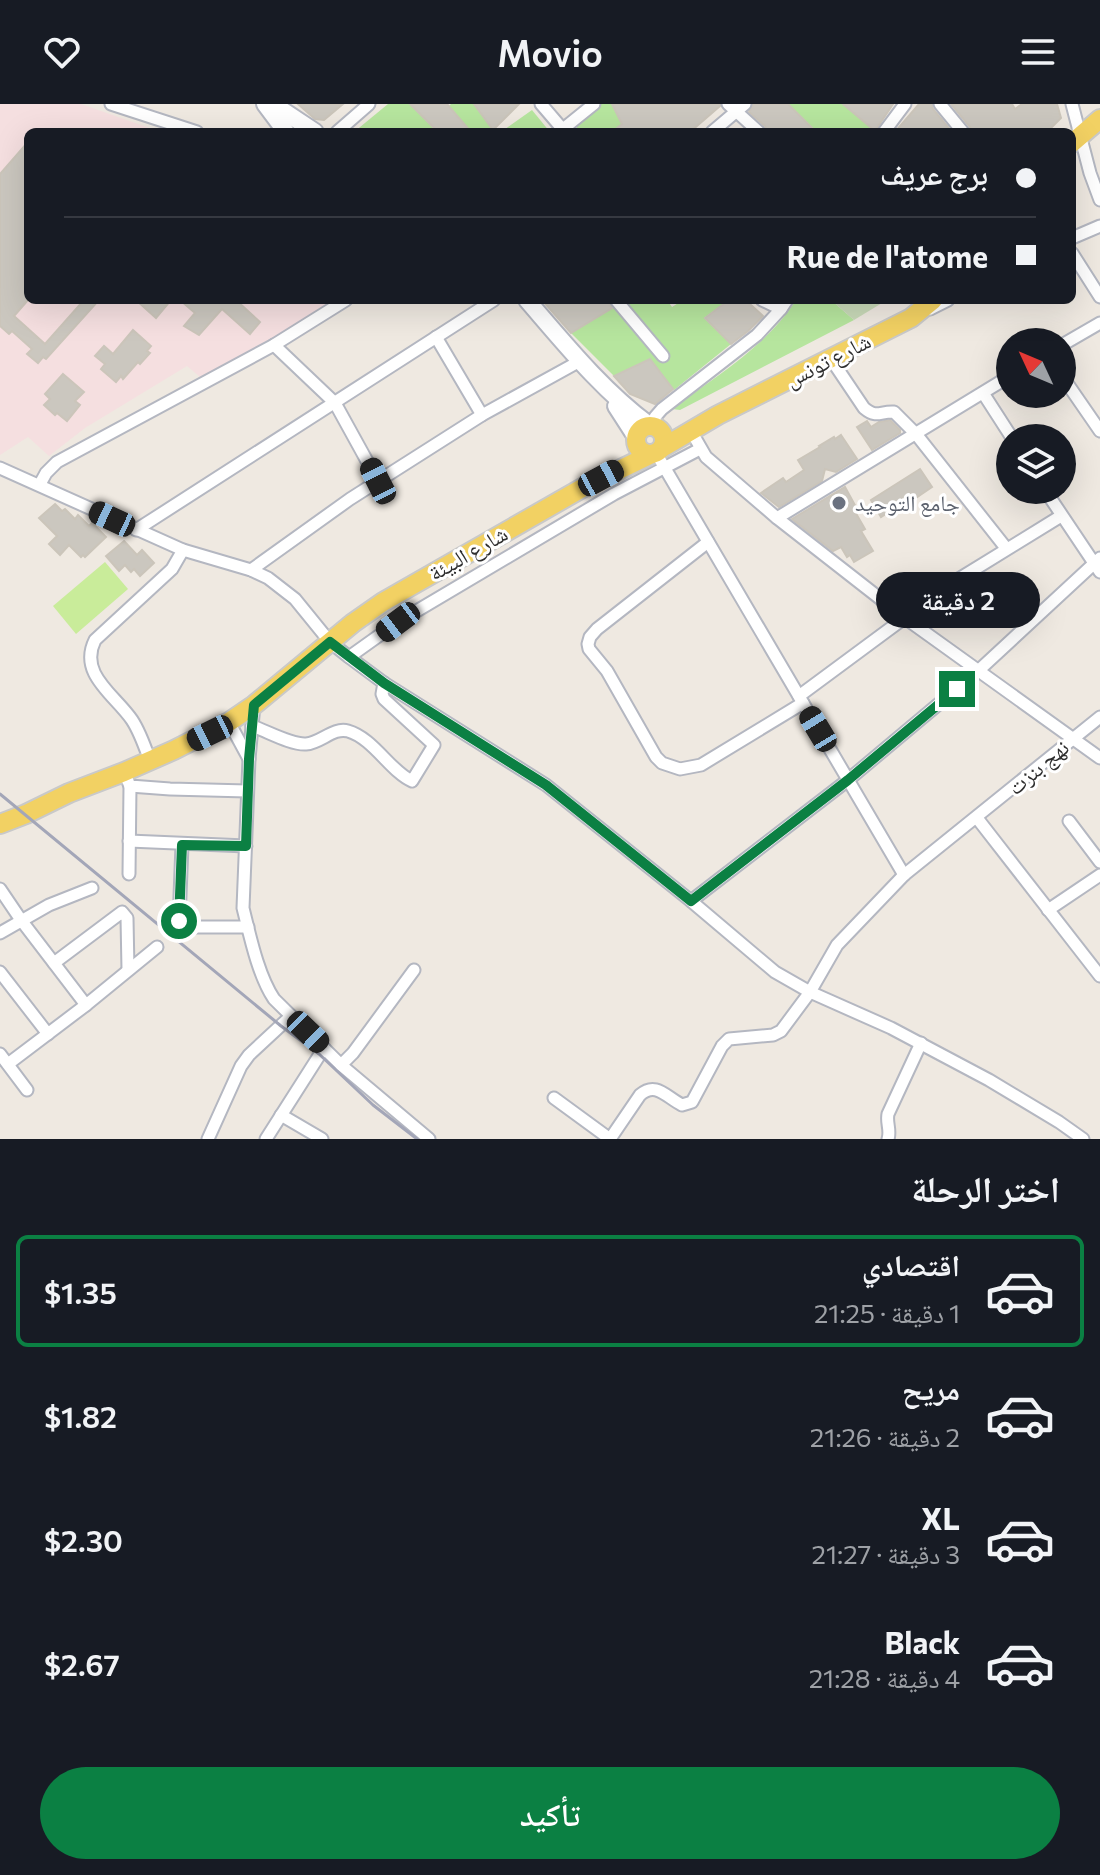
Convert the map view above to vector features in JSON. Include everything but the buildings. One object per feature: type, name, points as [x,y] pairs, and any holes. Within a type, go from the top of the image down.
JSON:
[{"type":"main road","points":[[1076,139],[1100,119]]},
{"type":"main road","name":"شارع تونس","points":[[659,456],[718,415],[911,318],[928,304]]},
{"type":"main road","name":"شارع تونس","points":[[649,429],[718,415]]},
{"type":"main road","points":[[649,429],[664,434],[659,456],[647,454],[637,446],[649,429]]},
{"type":"main road","name":"شارع البيئة","points":[[584,487],[649,429]]},
{"type":"main road","name":"شارع البيئة","points":[[0,811],[127,779],[150,761],[229,722],[254,705],[383,602],[584,487],[659,456]]},
{"type":"main road","name":"شارع البيئة","points":[[0,824],[69,793]]},
{"type":"street","points":[[111,104],[185,128]]},
{"type":"street","points":[[265,104],[283,128]]},
{"type":"street","points":[[273,104],[309,128]]},
{"type":"street","points":[[342,128],[369,104]]},
{"type":"street","points":[[541,104],[561,128]]},
{"type":"street","points":[[567,128],[594,104]]},
{"type":"street","points":[[887,128],[905,104]]},
{"type":"street","points":[[940,104],[960,128]]},
{"type":"street","points":[[1072,104],[1075,128]]},
{"type":"street","points":[[716,128],[737,107],[755,128]]},
{"type":"street","points":[[1076,139],[1100,200]]},
{"type":"street","points":[[1076,236],[1100,226]]},
{"type":"street","points":[[1076,259],[1100,297]]},
{"type":"street","points":[[40,484],[57,462],[274,345],[340,304]]},
{"type":"street","points":[[136,530],[488,304]]},
{"type":"street","points":[[530,304],[599,382],[649,429],[662,409],[757,335],[784,304]]},
{"type":"street","points":[[619,304],[663,356]]},
{"type":"street","points":[[911,318],[940,304]]},
{"type":"street","points":[[1076,337],[1100,323]]},
{"type":"street","points":[[436,337],[482,415]]},
{"type":"street","points":[[274,345],[335,403],[378,481]]},
{"type":"street","points":[[831,359],[864,408],[876,415],[894,412],[916,434],[1006,548]]},
{"type":"street","points":[[251,570],[378,481],[482,415],[580,361]]},
{"type":"street","points":[[777,518],[996,385]]},
{"type":"street","points":[[983,393],[1003,424]]},
{"type":"street","points":[[1076,396],[1100,431]]},
{"type":"street","points":[[691,431],[706,457],[777,518],[905,618],[1100,758]]},
{"type":"street","points":[[349,657],[398,622],[614,494],[659,456],[700,449]]},
{"type":"street","points":[[659,456],[904,875]]},
{"type":"street","points":[[0,468],[183,550],[268,578],[287,592],[330,642],[349,657],[384,683],[546,785],[775,972],[810,992],[921,1043],[989,1080],[1083,1139]]},
{"type":"street","points":[[691,901],[848,780],[978,671],[1098,564],[1054,504]]},
{"type":"street","points":[[708,542],[597,629],[588,644],[656,757],[669,767],[680,769],[701,765],[801,700],[949,585],[1061,516]]},
{"type":"street","points":[[150,761],[135,723],[96,675],[90,662],[90,650],[95,640],[172,569],[183,550]]},
{"type":"street","points":[[252,726],[299,744],[317,742],[342,730],[350,732],[383,755],[412,781],[434,745],[384,699],[384,683]]},
{"type":"street","points":[[254,705],[243,908],[268,989],[274,999],[341,1065],[429,1139]]},
{"type":"street","name":"نهج بنزت","points":[[610,1139],[640,1095],[647,1090],[656,1089],[682,1105],[692,1102],[725,1042],[734,1037],[764,1036],[781,1031],[810,992],[837,945],[904,875],[1100,717]]},
{"type":"street","points":[[229,722],[249,759]]},
{"type":"street","points":[[129,874],[127,779],[170,789],[247,791]]},
{"type":"street","points":[[977,818],[1100,976]]},
{"type":"street","points":[[1069,821],[1100,862]]},
{"type":"street","points":[[129,841],[246,846]]},
{"type":"street","points":[[182,845],[180,925],[248,927]]},
{"type":"street","points":[[1048,910],[1100,875]]},
{"type":"street","points":[[0,933],[49,905],[92,888]]},
{"type":"street","points":[[0,889],[86,1005]]},
{"type":"street","points":[[54,963],[122,912],[127,918],[128,970]]},
{"type":"street","points":[[27,1090],[4,1059],[48,1034],[157,947]]},
{"type":"street","points":[[341,1065],[414,970]]},
{"type":"street","points":[[0,972],[48,1034]]},
{"type":"street","points":[[208,1139],[241,1066],[291,1016]]},
{"type":"street","points":[[888,1139],[888,1114],[921,1043]]},
{"type":"street","points":[[266,1139],[324,1048]]},
{"type":"street","points":[[554,1098],[610,1139]]},
{"type":"street","points":[[281,1115],[322,1139]]},
{"type":"shaded area","points":[[0,104],[81,104],[150,128],[24,128],[24,304],[327,304],[271,340],[200,377],[187,366],[85,428],[49,456],[28,437],[0,455]]},
{"type":"green space","points":[[388,104],[410,104],[433,128],[359,128]]},
{"type":"green space","points":[[474,104],[492,128],[468,128],[449,106]]},
{"type":"green space","points":[[600,104],[612,104],[622,124],[618,128],[577,128],[577,123]]},
{"type":"green space","points":[[788,104],[843,104],[871,128],[813,128]]},
{"type":"green space","points":[[532,110],[547,128],[507,128]]},
{"type":"green space","points":[[626,304],[670,304],[672,307],[677,304],[723,304],[704,318],[731,344],[674,390],[650,359],[614,376],[571,333],[614,307],[633,331],[641,325]]},
{"type":"green space","points":[[793,304],[836,304],[854,320],[680,410],[672,409],[755,346]]},
{"type":"green space","points":[[836,304],[880,304],[854,320]]},
{"type":"green space","points":[[105,562],[128,589],[76,634],[53,606]]},
{"type":"railway","points":[[0,794],[319,1054],[373,1105],[417,1139]]},
{"type":"place","name":"جامع التوحيد","points":[[839,503]]},
{"type":"route","points":[[179,921],[182,845],[246,846],[254,705],[330,642],[384,683],[546,785],[691,901],[848,780],[957,689]]}]
